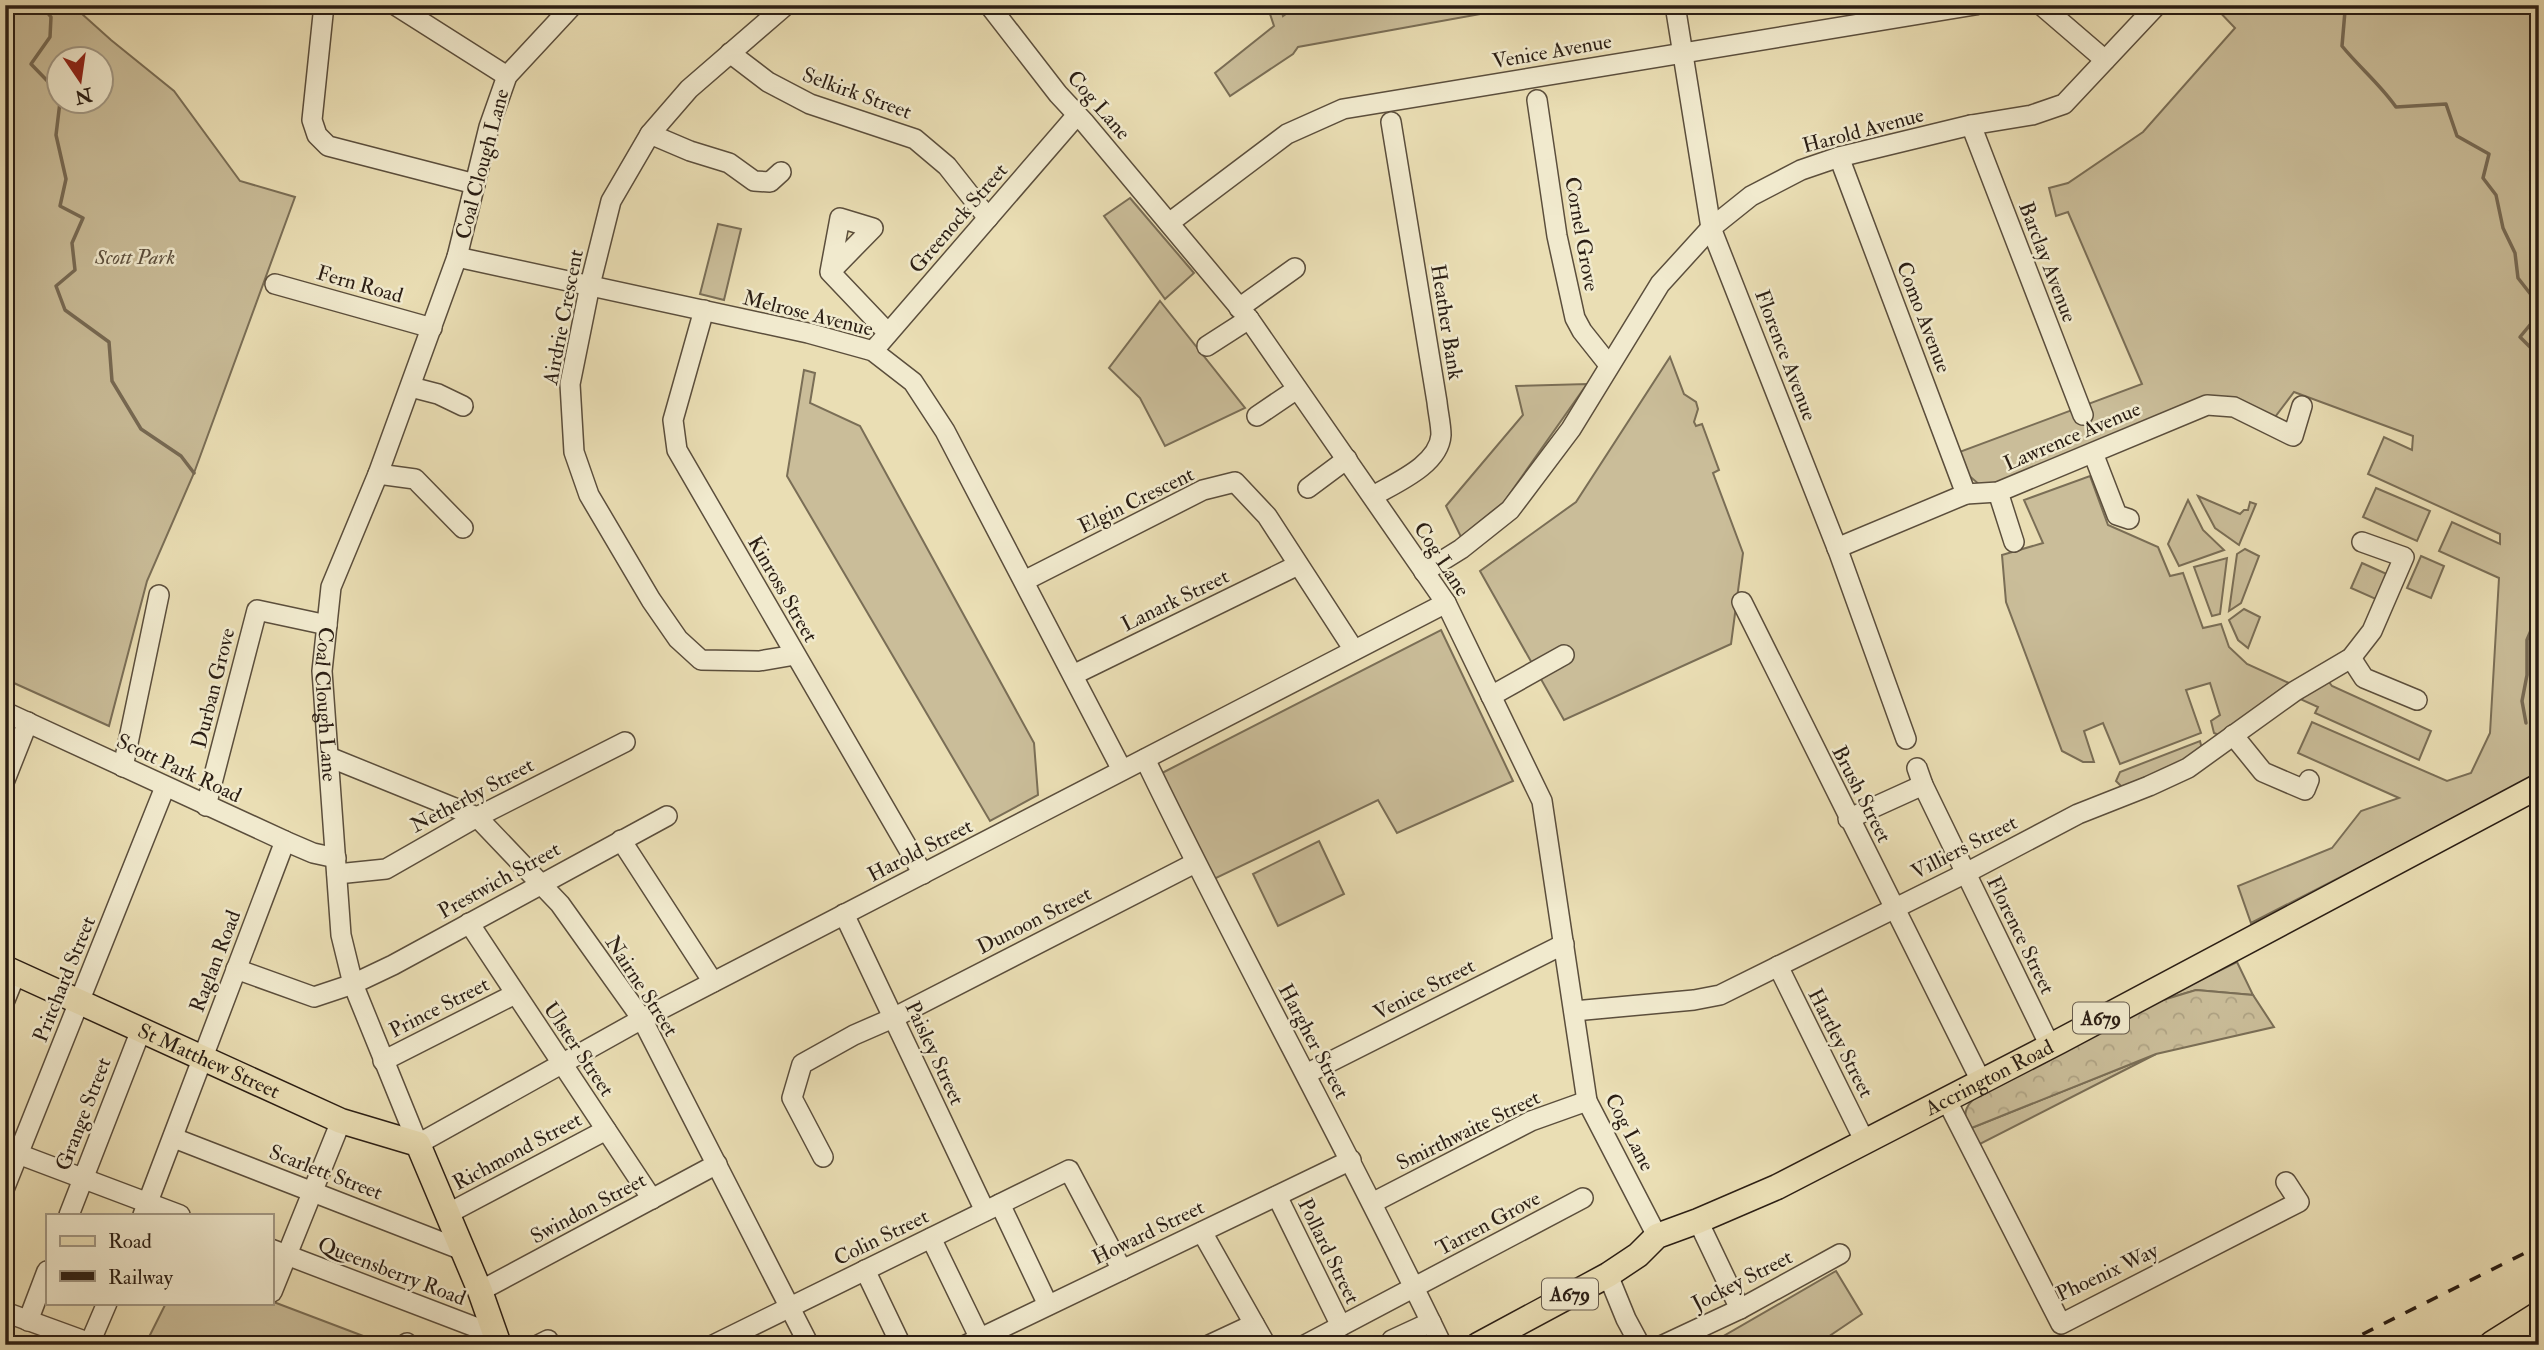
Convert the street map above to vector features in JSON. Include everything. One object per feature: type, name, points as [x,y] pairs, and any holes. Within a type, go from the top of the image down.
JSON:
[{"type":"highway","points":[[2493,1345],[2539,1316]]},
{"type":"highway","points":[[2516,1345],[2539,1331]]},
{"type":"main road","name":"Accrington Road","points":[[1478,1345],[1510,1337],[1638,1255],[1657,1236],[1698,1222],[1777,1187],[2050,1046],[2539,786]]},
{"type":"main road","name":"St Matthew Street","points":[[11,971],[80,1000],[341,1121],[418,1144]]},
{"type":"main road","name":"Coal Clough Lane","points":[[418,1144],[449,1213],[497,1340]]},
{"type":"street","points":[[324,5],[312,120],[317,135],[328,146],[475,184]]},
{"type":"street","points":[[395,5],[507,76]]},
{"type":"street","name":"Coal Clough Lane","points":[[418,1144],[353,984],[341,935],[322,671],[331,587],[378,474],[457,257],[489,127],[507,76],[573,5]]},
{"type":"street","name":"Airdrie Crescent","points":[[786,5],[689,89],[650,134],[611,201],[590,285],[570,384],[574,452],[589,495],[651,600],[678,639],[701,660],[759,661],[795,655]]},
{"type":"street","name":"Cog Lane","points":[[989,5],[1058,94],[1244,313],[1446,603],[1542,801],[1587,1101],[1657,1236]]},
{"type":"street","name":"Florence Avenue","points":[[1675,5],[1711,228],[1837,548],[1906,739]]},
{"type":"street","name":"Venice Avenue","points":[[1169,223],[1287,134],[1343,109],[1936,8],[1975,5]]},
{"type":"street","points":[[2041,5],[2105,60]]},
{"type":"street","name":"Harold Avenue","points":[[1424,572],[1461,549],[1510,510],[1571,429],[1660,284],[1711,228],[1751,197],[1801,170],[1839,157],[1971,125],[2032,114],[2064,104],[2157,5]]},
{"type":"street","name":"Selkirk Street","points":[[730,52],[768,82],[810,104],[915,139],[947,166],[988,218]]},
{"type":"street","name":"Cornel Grove","points":[[1536,100],[1558,236],[1575,318],[1581,331],[1609,365]]},
{"type":"street","name":"Greenock Street","points":[[873,351],[1077,115]]},
{"type":"street","name":"Heather Bank","points":[[1373,496],[1420,467],[1433,455],[1441,438],[1391,122]]},
{"type":"street","name":"Barclay Avenue","points":[[1971,125],[2083,415]]},
{"type":"street","points":[[650,134],[690,151],[729,163],[754,181],[770,182],[781,172]]},
{"type":"street","name":"Como Avenue","points":[[1839,157],[1966,494]]},
{"type":"street","name":"Melrose Avenue","points":[[457,257],[808,333],[873,351],[913,382],[945,431],[1122,770]]},
{"type":"street","points":[[1207,346],[1295,268]]},
{"type":"street","points":[[830,272],[888,333]]},
{"type":"street","name":"Fern Road","points":[[275,284],[432,328]]},
{"type":"street","name":"Kinross Street","points":[[704,310],[673,420],[677,450],[923,874]]},
{"type":"street","points":[[411,387],[438,394],[463,406]]},
{"type":"street","points":[[1257,416],[1297,389]]},
{"type":"street","name":"Lawrence Avenue","points":[[1837,548],[1966,494],[1998,492],[2207,405],[2234,407],[2293,436],[2302,406]]},
{"type":"street","points":[[2093,453],[2117,514],[2129,519]]},
{"type":"street","points":[[1308,488],[1346,459]]},
{"type":"street","points":[[378,474],[415,479],[463,528]]},
{"type":"street","name":"Elgin Crescent","points":[[1024,581],[1203,490],[1235,482],[1267,516],[1354,650]]},
{"type":"street","points":[[1998,492],[2014,542]]},
{"type":"street","name":"Villiers Street","points":[[1574,1011],[1707,999],[1720,995],[1966,873],[2078,814],[2188,768],[2295,691],[2351,659],[2372,631],[2404,557],[2362,542]]},
{"type":"street","name":"Lanark Street","points":[[1073,676],[1298,565]]},
{"type":"street","points":[[123,767],[159,595]]},
{"type":"street","name":"Brush Street","points":[[1742,602],[1981,1081]]},
{"type":"street","name":"Harold Street","points":[[418,1144],[642,1019],[1446,603]]},
{"type":"street","name":"Durban Grove","points":[[206,806],[257,610],[327,625]]},
{"type":"street","points":[[1491,696],[1564,655]]},
{"type":"street","points":[[2351,659],[2364,678],[2417,700]]},
{"type":"street","name":"Scott Park Road","points":[[5,712],[337,866]]},
{"type":"street","points":[[5,780],[28,722]]},
{"type":"street","points":[[2233,734],[2263,772],[2305,790],[2309,780]]},
{"type":"street","name":"Netherby Street","points":[[337,866],[386,869],[477,817],[625,742]]},
{"type":"street","name":"Nairne Street","points":[[329,757],[477,817],[560,904],[642,1019],[809,1345]]},
{"type":"street","name":"Hargher Street","points":[[1145,758],[1195,863],[1351,1160],[1442,1345]]},
{"type":"street","name":"Florence Street","points":[[1848,819],[1920,777],[2050,1046]]},
{"type":"street","name":"Pritchard Street","points":[[5,1187],[12,1152],[80,1000],[165,787]]},
{"type":"street","name":"Prestwich Street","points":[[236,969],[314,997],[353,984],[393,965],[667,816]]},
{"type":"street","points":[[621,840],[713,982]]},
{"type":"street","name":"Raglan Road","points":[[145,1209],[285,841]]},
{"type":"street","name":"Dunoon Street","points":[[823,1157],[792,1098],[802,1064],[854,1035],[893,1018],[1195,863]]},
{"type":"street","name":"Paisley Street","points":[[844,915],[893,1018],[992,1207],[1048,1305]]},
{"type":"street","name":"Ulster Street","points":[[469,923],[652,1199]]},
{"type":"street","name":"Venice Street","points":[[1306,1074],[1564,944]]},
{"type":"street","name":"Hartley Street","points":[[1778,967],[1864,1140]]},
{"type":"street","points":[[5,1000],[11,971]]},
{"type":"street","name":"Prince Street","points":[[383,1061],[515,994]]},
{"type":"street","name":"Grange Street","points":[[69,1214],[141,1030]]},
{"type":"street","name":"Phoenix Way","points":[[1946,1099],[2061,1324],[2299,1202],[2286,1182]]},
{"type":"street","name":"Smirthwaite Street","points":[[1372,1203],[1531,1121],[1587,1101]]},
{"type":"street","points":[[273,1286],[279,1252],[313,1191],[341,1121]]},
{"type":"street","name":"Richmond Street","points":[[449,1213],[606,1130]]},
{"type":"street","name":"Scarlett Street","points":[[174,1138],[462,1250]]},
{"type":"street","points":[[12,1152],[83,1180],[145,1209],[174,1214]]},
{"type":"street","name":"Howard Street","points":[[976,1343],[1048,1305],[1351,1160]]},
{"type":"street","name":"Swindon Street","points":[[480,1291],[718,1164]]},
{"type":"street","name":"Colin Street","points":[[722,1343],[1069,1170],[1122,1270]]},
{"type":"street","name":"Pollard Street","points":[[1277,1196],[1341,1326]]},
{"type":"street","name":"Tarren Grove","points":[[1305,1345],[1583,1198]]},
{"type":"street","points":[[1698,1222],[1740,1309]]},
{"type":"street","points":[[1202,1232],[1266,1345]]},
{"type":"street","points":[[931,1237],[976,1343]]},
{"type":"street","name":"Queensberry Road","points":[[279,1252],[497,1340]]},
{"type":"street","name":"Jockey Street","points":[[1663,1345],[1740,1309],[1840,1254]]},
{"type":"street","points":[[865,1270],[901,1345]]},
{"type":"street","points":[[28,1321],[46,1274]]},
{"type":"street","points":[[1608,1275],[1640,1345]]},
{"type":"street","points":[[5,1312],[90,1344],[107,1304]]},
{"type":"street","points":[[1391,1345],[1392,1340],[1431,1322]]},
{"type":"street","points":[[1209,1345],[1254,1324]]},
{"type":"green space","name":"Scott Park","points":[[5,5],[72,5],[174,91],[240,181],[295,197],[194,473],[147,581],[109,726],[5,679]]},
{"type":"green space","points":[[1267,5],[1280,5],[1283,16],[1298,5],[1530,5],[1298,47],[1293,54],[1230,96],[1215,73],[1274,26]]},
{"type":"green space","points":[[2213,5],[2539,5],[2539,149],[2530,151],[2539,190],[2539,775],[2251,923],[2238,886],[2332,848],[2361,811],[2399,798],[2298,753],[2312,722],[2447,781],[2471,773],[2490,733],[2499,578],[2439,551],[2452,522],[2500,544],[2500,534],[2368,474],[2384,437],[2412,450],[2413,436],[2294,392],[2275,417],[2229,398],[2002,483],[1981,486],[1959,467],[1954,454],[2142,384],[2068,212],[2056,216],[2049,188],[2068,183],[2143,132],[2235,28]]},
{"type":"green space","points":[[1130,198],[1194,273],[1165,299],[1104,216]]},
{"type":"green space","points":[[718,224],[741,229],[724,300],[700,294]]},
{"type":"green space","points":[[1160,301],[1245,408],[1165,446],[1140,398],[1109,368]]},
{"type":"green space","points":[[1670,357],[1684,394],[1696,402],[1698,409],[1694,422],[1696,426],[1702,424],[1719,470],[1713,473],[1743,553],[1731,644],[1564,720],[1480,571],[1576,502]]},
{"type":"green space","points":[[804,370],[815,373],[810,403],[860,426],[1034,743],[1038,795],[990,821],[787,476]]},
{"type":"green space","points":[[1587,384],[1504,502],[1461,537],[1446,506],[1523,415],[1516,386]]},
{"type":"green space","points":[[2090,476],[2108,525],[2158,547],[2170,576],[2183,573],[2203,628],[2221,624],[2229,647],[2247,664],[2289,683],[2219,735],[2214,733],[2211,721],[2220,715],[2210,683],[2186,690],[2201,733],[2120,764],[2103,723],[2084,731],[2094,762],[2083,762],[2062,751],[2006,602],[2002,555],[2043,543],[2024,500]]},
{"type":"green space","points":[[2376,488],[2430,511],[2417,541],[2363,517]]},
{"type":"green space","points":[[2198,496],[2240,514],[2248,510],[2250,502],[2256,504],[2239,545],[2215,528]]},
{"type":"green space","points":[[2188,500],[2203,530],[2224,550],[2179,566],[2168,544]]},
{"type":"green space","points":[[2245,549],[2259,556],[2241,603],[2229,611],[2237,554]]},
{"type":"green space","points":[[2421,556],[2444,566],[2431,598],[2407,588]]},
{"type":"green space","points":[[2227,558],[2220,614],[2212,616],[2194,567]]},
{"type":"green space","points":[[2362,563],[2389,575],[2378,600],[2351,588]]},
{"type":"green space","points":[[2244,609],[2260,617],[2248,648],[2238,640],[2229,620]]},
{"type":"green space","points":[[1441,630],[1513,781],[1397,833],[1378,800],[1214,879],[1162,773]]},
{"type":"green space","points":[[2329,682],[2332,686],[2431,731],[2419,760],[2315,713],[2318,707],[2300,699]]},
{"type":"green space","points":[[2200,741],[2202,749],[2191,758],[2122,787],[2116,781],[2120,772]]},
{"type":"green space","points":[[1319,841],[1344,894],[1278,926],[1253,874]]},
{"type":"green space","points":[[2237,962],[2253,995],[2196,990],[2153,1003]]},
{"type":"green space","points":[[2196,990],[2253,995],[2274,1027],[2156,1054],[1969,1129],[1966,1112],[1976,1097],[2153,1003]]},
{"type":"green space","points":[[2156,1054],[1978,1145],[1969,1129]]},
{"type":"green space","points":[[1836,1271],[1862,1314],[1816,1345],[1708,1345]]},
{"type":"green space","points":[[273,1302],[387,1345],[145,1345],[166,1304],[273,1304]]},
{"type":"waterway","points":[[41,5],[51,17],[50,37],[31,64],[46,80]]},
{"type":"waterway","points":[[2338,5],[2345,11],[2342,46],[2396,107],[2446,104],[2457,136],[2489,154],[2483,178],[2496,195],[2503,228],[2515,253],[2518,278],[2539,305]]},
{"type":"waterway","points":[[58,116],[56,135],[66,179],[60,206],[83,218],[72,243],[75,270],[56,286],[65,310],[109,342],[112,381],[141,429],[181,456],[194,473]]},
{"type":"waterway","points":[[2539,314],[2520,337],[2539,356]]},
{"type":"waterway","points":[[2539,395],[2534,408],[2539,451]]},
{"type":"waterway","points":[[2526,723],[2522,701],[2527,675],[2527,640],[2539,612]]},
{"type":"railway","points":[[2341,1345],[2539,1246]]}]
